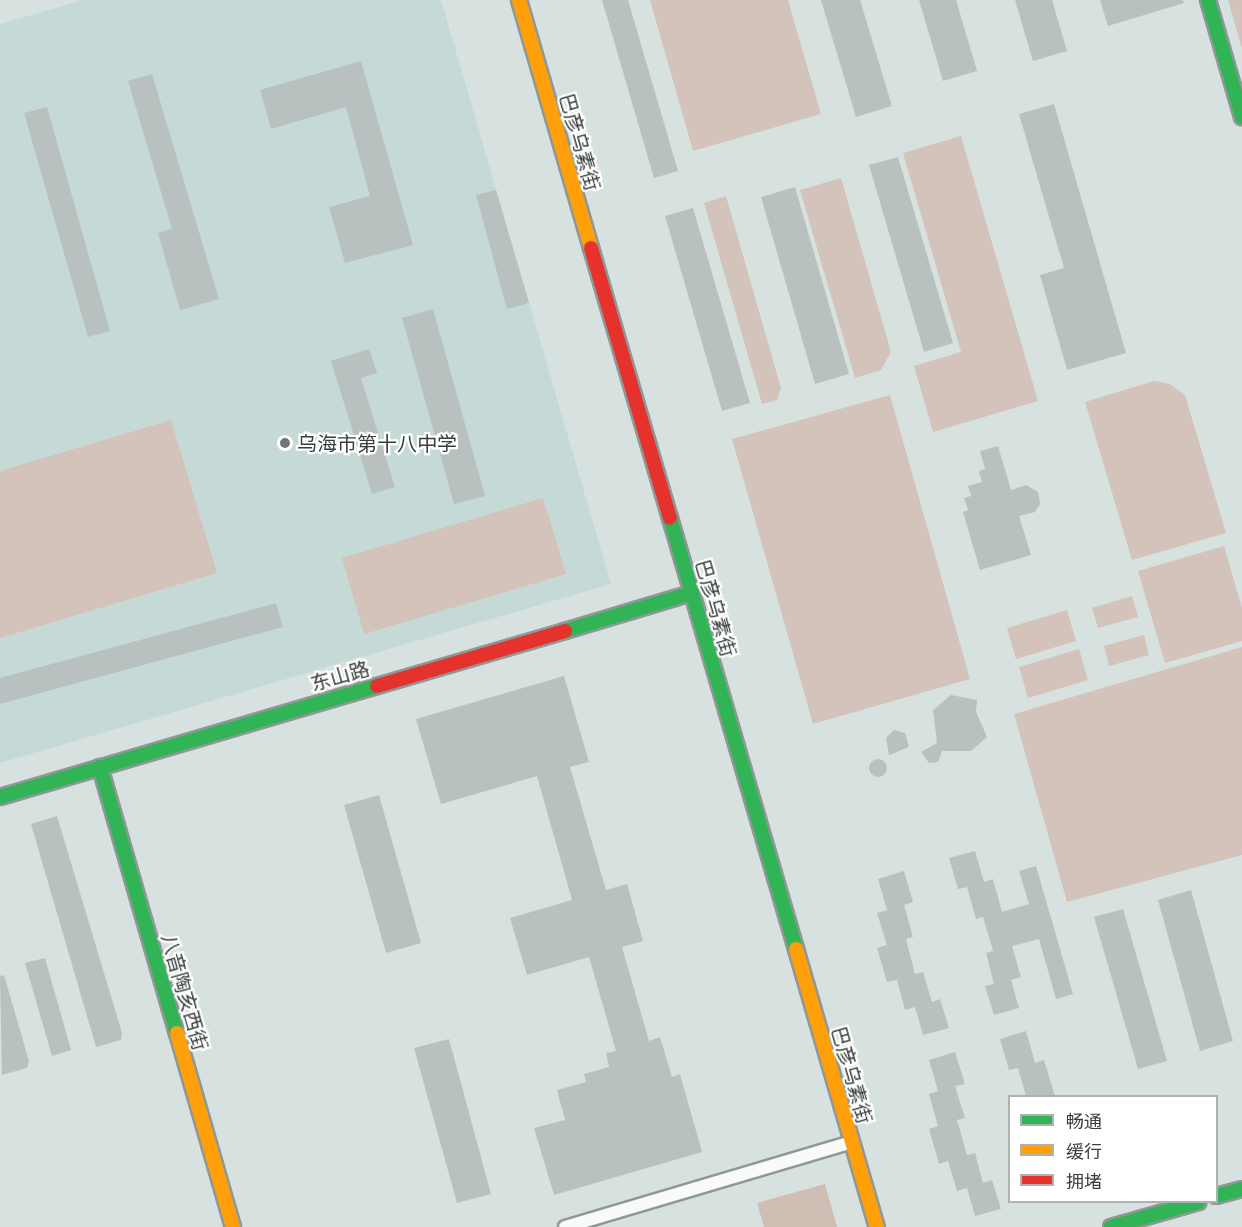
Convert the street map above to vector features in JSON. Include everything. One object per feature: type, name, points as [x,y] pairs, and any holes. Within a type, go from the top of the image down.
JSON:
[{"type":"street","name":"巴彦乌素街","points":[[519,0],[877,1227]]},
{"type":"street","name":"巴彦乌素街","points":[[530,0],[886,1227]]},
{"type":"street","points":[[1208,0],[1242,117]]},
{"type":"street","name":"东山路","points":[[0,797],[692,593]]},
{"type":"street","name":"八音陶亥西街","points":[[100,767],[233,1227]]},
{"type":"street","points":[[565,1227],[852,1142]]},
{"type":"street","points":[[1218,1195],[1242,1189]]},
{"type":"street","points":[[1111,1227],[1195,1203]]},
{"type":"shaded area","name":"乌海市第十八中学","points":[[83,0],[441,0],[611,584],[0,763],[0,24]]},
{"type":"shaded area","points":[[650,0],[788,0],[821,114],[693,151]]},
{"type":"shaded area","points":[[1228,0],[1242,0],[1242,49]]},
{"type":"shaded area","points":[[961,136],[1038,401],[933,432],[914,366],[961,352],[903,153]]},
{"type":"shaded area","points":[[841,178],[891,352],[881,370],[855,378],[800,190]]},
{"type":"shaded area","points":[[726,196],[781,388],[777,400],[762,404],[704,203]]},
{"type":"shaded area","points":[[1154,381],[1170,384],[1185,395],[1226,533],[1132,560],[1085,402]]},
{"type":"shaded area","points":[[890,395],[970,679],[813,724],[732,439]]},
{"type":"shaded area","points":[[171,420],[217,573],[0,638],[0,471]]},
{"type":"shaded area","points":[[543,498],[566,574],[364,634],[342,558]]},
{"type":"shaded area","points":[[1224,546],[1242,608],[1242,641],[1165,663],[1138,571]]},
{"type":"shaded area","points":[[1132,596],[1138,617],[1098,628],[1092,608]]},
{"type":"shaded area","points":[[1067,610],[1076,641],[1016,659],[1007,628]]},
{"type":"shaded area","points":[[1144,635],[1149,655],[1109,666],[1104,646]]},
{"type":"shaded area","points":[[1242,647],[1242,855],[1067,902],[1014,714]]},
{"type":"shaded area","points":[[1079,649],[1088,680],[1028,698],[1019,667]]},
{"type":"shaded area","points":[[825,1184],[837,1227],[764,1227],[757,1203]]},
{"type":"building","points":[[602,0],[628,0],[678,171],[654,178]]},
{"type":"building","points":[[821,0],[860,0],[892,106],[856,117]]},
{"type":"building","points":[[919,0],[956,0],[977,71],[943,81]]},
{"type":"building","points":[[1015,0],[1052,0],[1067,51],[1033,61]]},
{"type":"building","points":[[1100,0],[1183,0],[1184,3],[1108,26]]},
{"type":"building","points":[[361,61],[413,245],[345,263],[329,207],[370,196],[346,107],[271,129],[260,90]]},
{"type":"building","points":[[152,74],[219,299],[180,310],[158,233],[172,229],[128,81]]},
{"type":"building","points":[[1054,104],[1126,353],[1067,370],[1040,275],[1064,268],[1019,114]]},
{"type":"building","points":[[47,107],[110,331],[88,337],[24,113]]},
{"type":"building","points":[[898,157],[953,343],[924,352],[869,165]]},
{"type":"building","points":[[795,187],[849,374],[815,384],[761,197]]},
{"type":"building","points":[[496,190],[529,303],[507,309],[476,195]]},
{"type":"building","points":[[693,208],[750,403],[722,411],[665,216]]},
{"type":"building","points":[[433,309],[485,496],[454,504],[402,318]]},
{"type":"building","points":[[369,349],[377,373],[361,378],[395,487],[372,494],[331,361]]},
{"type":"building","points":[[998,446],[1011,490],[1026,485],[1038,492],[1040,504],[1035,512],[1019,516],[1031,555],[980,570],[963,512],[968,510],[964,498],[971,496],[968,486],[982,482],[979,471],[985,469],[980,451]]},
{"type":"building","points":[[276,603],[283,627],[0,704],[0,678]]},
{"type":"building","points":[[564,676],[589,762],[570,767],[606,890],[627,884],[643,941],[622,947],[649,1041],[660,1037],[672,1077],[680,1074],[702,1152],[554,1195],[534,1128],[565,1120],[557,1090],[586,1082],[584,1074],[609,1067],[606,1053],[616,1051],[589,957],[527,975],[510,918],[572,900],[537,776],[441,804],[416,719]]},
{"type":"building","points":[[951,695],[977,700],[976,712],[987,737],[971,751],[942,751],[938,762],[929,763],[921,752],[937,743],[933,710]]},
{"type":"building","points":[[894,730],[905,733],[909,747],[889,755],[886,738]]},
{"type":"building","points":[[878,759],[884,762],[887,768],[884,774],[878,777],[872,774],[869,768],[872,762]]},
{"type":"building","points":[[379,795],[421,943],[386,953],[344,805]]},
{"type":"building","points":[[57,816],[122,1033],[121,1040],[96,1047],[31,824]]},
{"type":"building","points":[[975,851],[984,882],[993,879],[1002,912],[1029,904],[1019,871],[1036,866],[1073,994],[1056,999],[1039,939],[1012,946],[1021,977],[1011,980],[1019,1008],[994,1015],[985,986],[994,984],[986,953],[993,951],[983,917],[976,919],[967,887],[958,889],[949,858]]},
{"type":"building","points":[[904,871],[913,902],[904,905],[913,937],[906,939],[915,974],[923,972],[932,1002],[940,999],[949,1028],[923,1035],[915,1007],[905,1010],[897,980],[887,982],[877,948],[887,945],[877,913],[887,910],[878,879]]},
{"type":"building","points":[[1191,890],[1233,1041],[1200,1051],[1158,900]]},
{"type":"building","points":[[1123,909],[1167,1061],[1138,1069],[1094,917]]},
{"type":"building","points":[[45,958],[71,1050],[52,1056],[25,963]]},
{"type":"building","points":[[4,975],[29,1061],[27,1068],[2,1075],[0,976]]},
{"type":"building","points":[[1026,1031],[1035,1063],[1044,1060],[1055,1095],[1026,1095],[1018,1068],[1009,1070],[1000,1039]]},
{"type":"building","points":[[449,1039],[491,1194],[457,1203],[414,1048]]},
{"type":"building","points":[[955,1052],[965,1084],[955,1086],[965,1118],[957,1120],[967,1155],[975,1153],[983,1183],[992,1180],[1001,1209],[975,1216],[967,1188],[957,1191],[948,1161],[939,1164],[929,1129],[938,1126],[929,1094],[938,1091],[929,1060]]},
{"type":"traffic: fast","points":[[1208,0],[1242,117]]},
{"type":"traffic: fast","points":[[670,518],[796,949]]},
{"type":"traffic: fast","points":[[565,631],[692,593]]},
{"type":"traffic: fast","points":[[0,797],[377,686]]},
{"type":"traffic: fast","points":[[100,767],[177,1033]]},
{"type":"traffic: fast","points":[[1218,1195],[1242,1189]]},
{"type":"traffic: fast","points":[[1111,1227],[1195,1203]]},
{"type":"traffic: slow","points":[[519,0],[591,248]]},
{"type":"traffic: slow","points":[[796,949],[877,1227]]},
{"type":"traffic: slow","points":[[177,1033],[233,1227]]},
{"type":"traffic: jam","points":[[591,248],[670,518]]},
{"type":"traffic: jam","points":[[377,686],[565,631]]},
{"type":"place","name":"乌海市第十八中学","points":[[285,443]]}]
